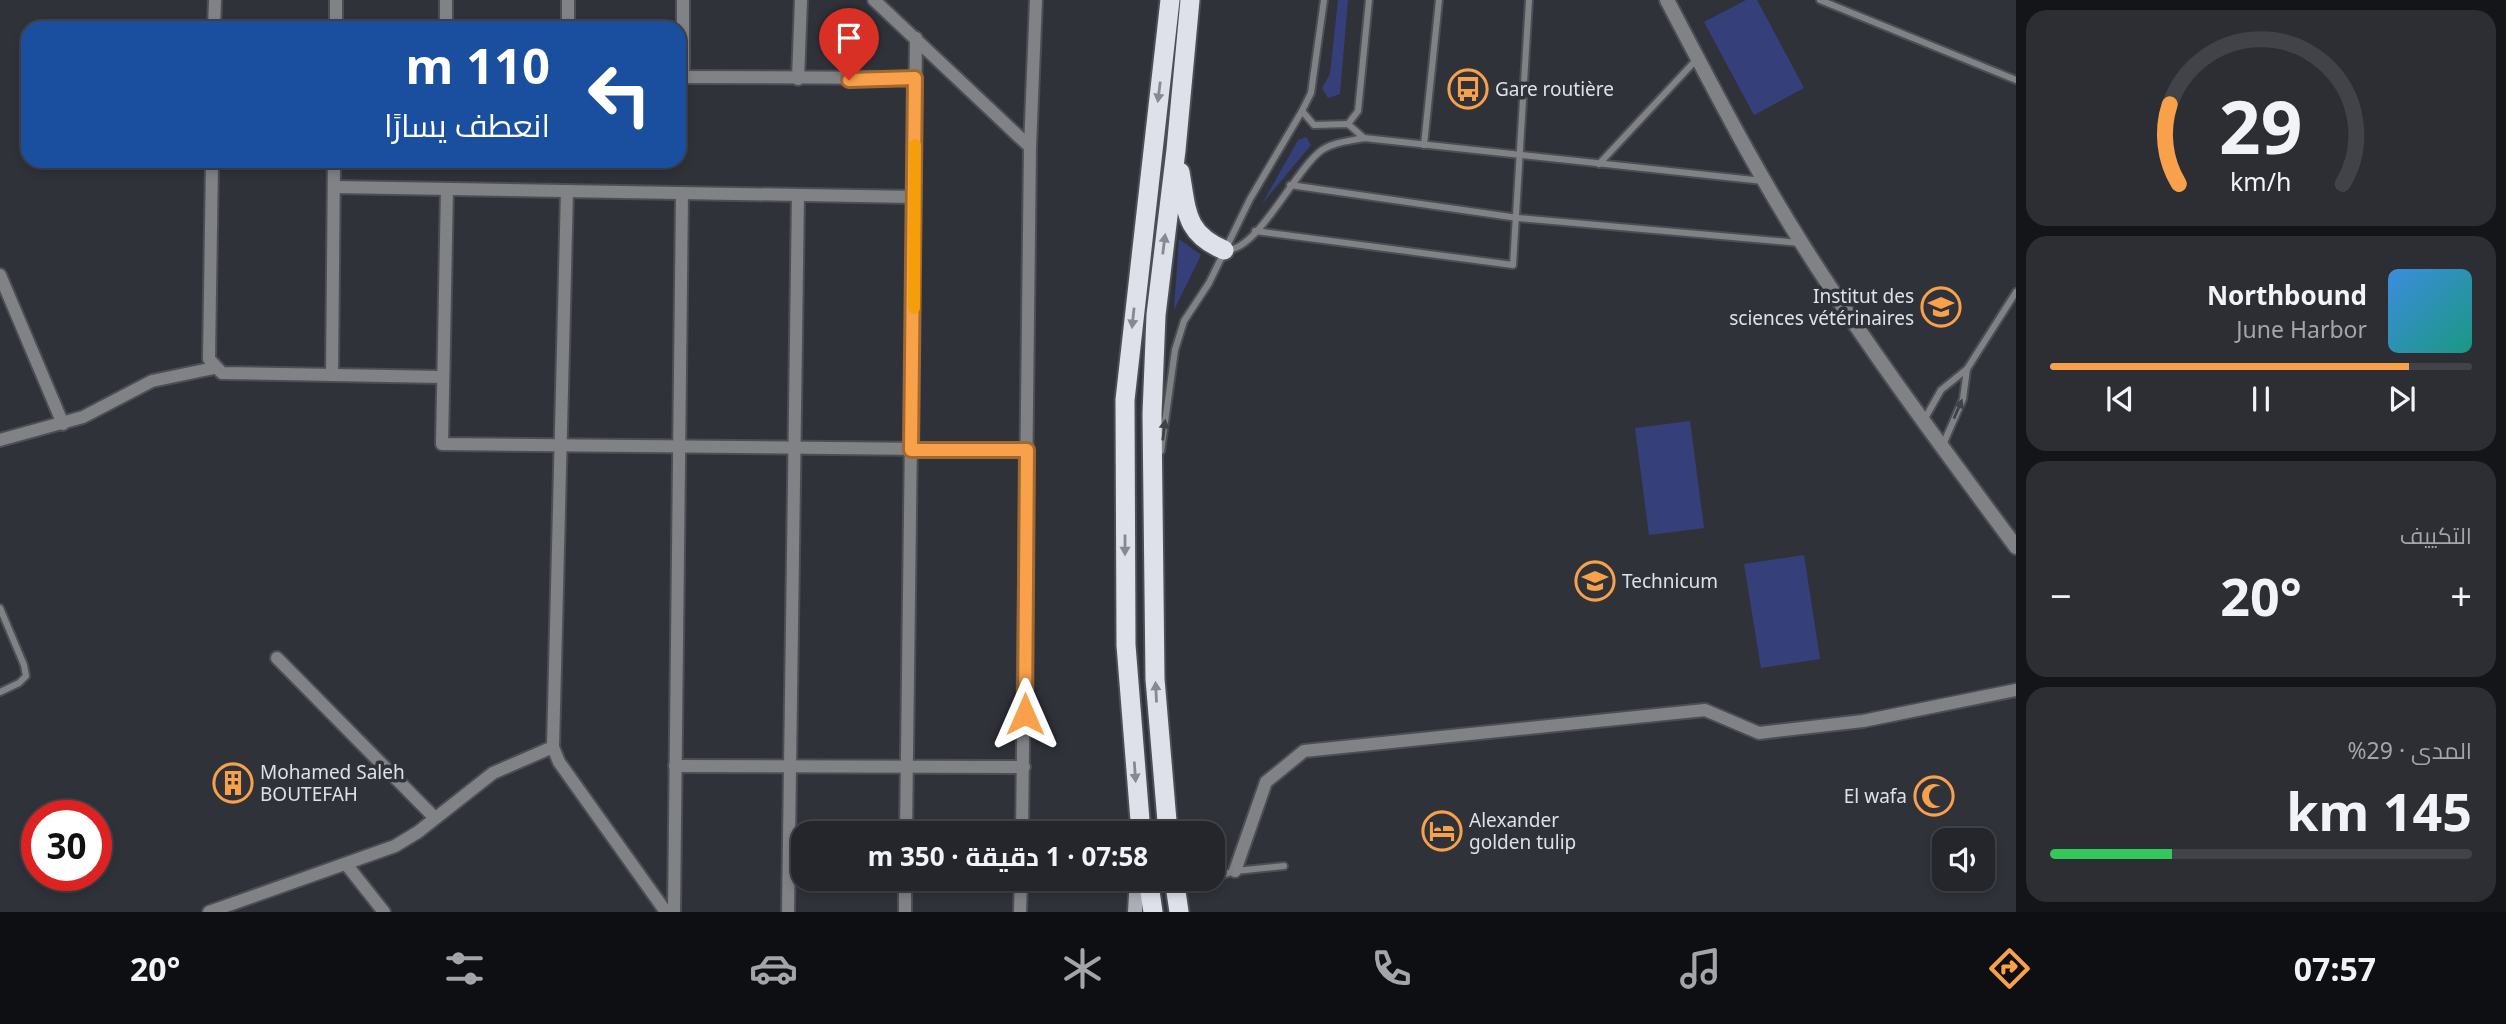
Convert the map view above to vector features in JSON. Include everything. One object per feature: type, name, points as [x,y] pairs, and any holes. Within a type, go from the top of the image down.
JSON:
[{"type":"highway","points":[[1158,0],[1164,56]]},
{"type":"highway","points":[[1139,821],[1126,645],[1125,400],[1170,0]]},
{"type":"highway","points":[[1167,821],[1155,678],[1153,523],[1156,315],[1191,4]]},
{"type":"highway","points":[[1176,150],[1190,224],[1206,242],[1224,250]]},
{"type":"highway","points":[[1150,891],[1153,912]]},
{"type":"highway","points":[[1176,891],[1179,912]]},
{"type":"main road","points":[[1135,912],[1136,891]]},
{"type":"street","points":[[214,21],[215,0]]},
{"type":"street","points":[[335,21],[336,0]]},
{"type":"street","points":[[446,0],[446,21]]},
{"type":"street","points":[[568,0],[568,21]]},
{"type":"street","points":[[682,21],[683,0]]},
{"type":"street","points":[[798,79],[801,0]]},
{"type":"street","points":[[874,0],[1030,147]]},
{"type":"street","points":[[1022,821],[1030,147],[1036,0]]},
{"type":"street","points":[[1667,0],[1764,181],[1802,243],[1923,421],[2016,547]]},
{"type":"street","points":[[906,821],[916,38]]},
{"type":"street","points":[[686,77],[915,78]]},
{"type":"street","points":[[212,168],[209,359],[214,368],[222,373],[442,377]]},
{"type":"street","points":[[332,375],[334,168]]},
{"type":"street","points":[[334,187],[915,197]]},
{"type":"street","points":[[447,189],[442,444],[1027,450]]},
{"type":"street","points":[[567,191],[553,747],[559,762],[666,912]]},
{"type":"street","points":[[674,912],[682,193]]},
{"type":"street","points":[[788,912],[798,195]]},
{"type":"street","points":[[0,275],[63,424]]},
{"type":"street","points":[[0,440],[83,417],[152,381],[214,368]]},
{"type":"street","points":[[277,658],[435,818]]},
{"type":"street","points":[[1234,872],[1266,782],[1304,751],[1705,710],[1759,733],[1863,721],[2016,690]]},
{"type":"street","points":[[209,912],[395,846],[493,773],[553,747]]},
{"type":"street","points":[[675,766],[1024,767]]},
{"type":"street","points":[[346,864],[384,912]]},
{"type":"street","points":[[905,891],[905,912]]},
{"type":"street","points":[[1020,912],[1021,891]]},
{"type":"lane","points":[[1153,523],[1175,350],[1184,321],[1209,283],[1224,250],[1311,93],[1324,0]]},
{"type":"lane","points":[[1348,124],[1358,111],[1369,0]]},
{"type":"lane","points":[[1424,145],[1439,0]]},
{"type":"lane","points":[[1255,231],[1513,265],[1518,218],[1517,153],[1529,0]]},
{"type":"lane","points":[[1819,0],[2016,80]]},
{"type":"lane","points":[[1599,164],[1698,58]]},
{"type":"lane","points":[[1302,111],[1314,125],[1348,124],[1364,138]]},
{"type":"lane","points":[[1224,250],[1233,250],[1255,231],[1290,185],[1323,150],[1364,138],[1764,181]]},
{"type":"lane","points":[[1290,185],[1518,218],[1802,243]]},
{"type":"lane","points":[[1923,421],[1941,390],[1967,369],[2016,292]]},
{"type":"lane","points":[[1942,447],[1963,399],[1967,369]]},
{"type":"lane","points":[[0,608],[26,676],[19,683],[0,692]]},
{"type":"lane","points":[[1225,874],[1284,866]]},
{"type":"shaded area","points":[[1338,0],[1348,0],[1340,94],[1328,98],[1322,88],[1330,74]]},
{"type":"shaded area","points":[[1746,0],[1757,0],[1804,88],[1754,115],[1704,22]]},
{"type":"shaded area","points":[[1306,137],[1311,145],[1262,204],[1298,140]]},
{"type":"shaded area","points":[[1179,239],[1201,255],[1174,310]]},
{"type":"shaded area","points":[[1690,421],[1704,528],[1649,535],[1635,428]]},
{"type":"shaded area","points":[[1804,555],[1820,659],[1761,668],[1744,564]]},
{"type":"slow traffic","points":[[914,308],[915,145]]},
{"type":"place","name":"Gare routière","points":[[1468,89]]},
{"type":"place","name":"Institut des sciences vétérinaires","points":[[1941,307]]},
{"type":"place","name":"Technicum","points":[[1595,581]]},
{"type":"place","name":"Mohamed Saleh BOUTEFAH","points":[[233,783]]},
{"type":"place","name":"El wafa","points":[[1934,796]]},
{"type":"place","name":"Alexander golden tulip","points":[[1442,831]]},
{"type":"route","points":[[849,80],[915,78],[911,450],[1027,450],[1025,714]]}]
